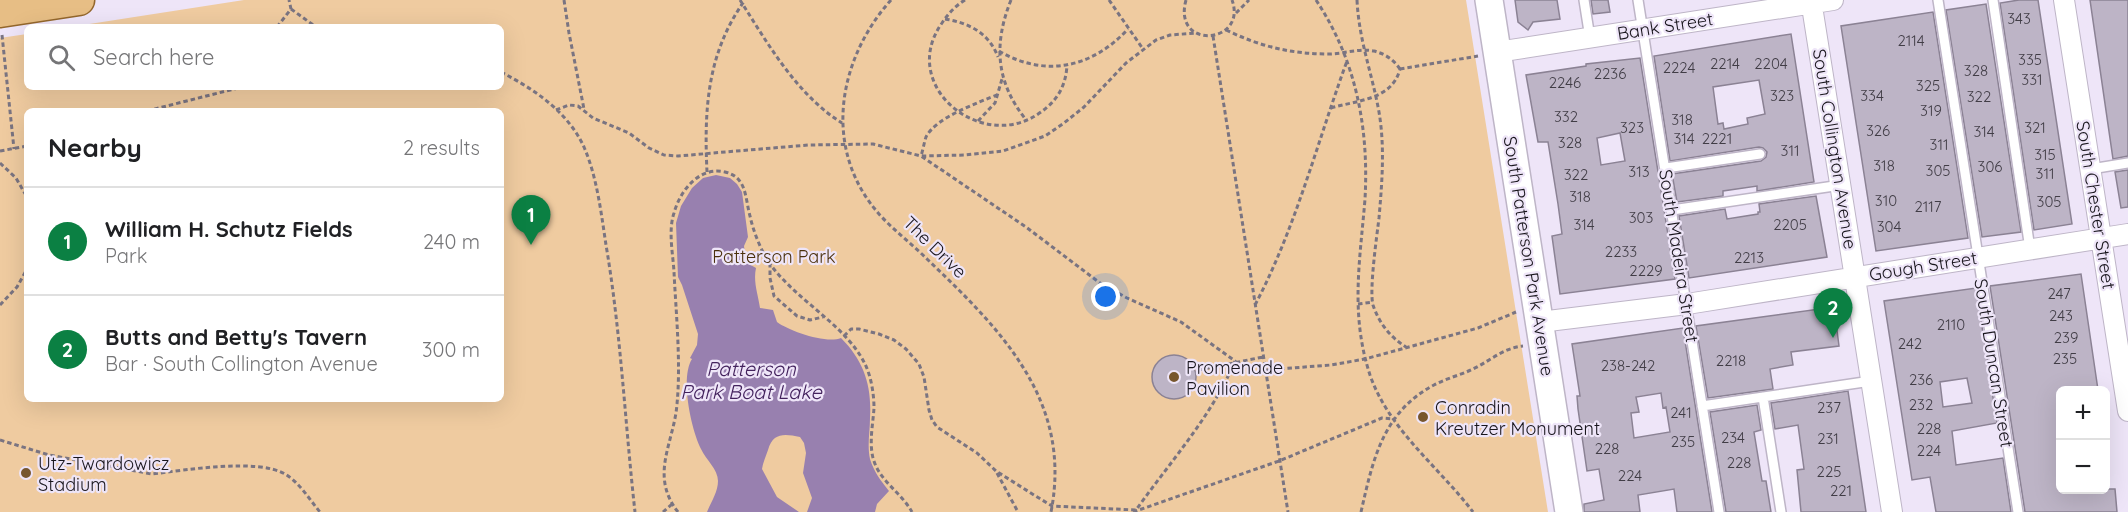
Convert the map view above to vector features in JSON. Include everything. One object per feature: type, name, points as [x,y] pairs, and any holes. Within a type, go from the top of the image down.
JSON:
[{"type":"main road","points":[[1,23],[80,0]]},
{"type":"street","name":"South Patterson Park Avenue","points":[[1489,0],[1488,54],[1528,317],[1569,512]]},
{"type":"street","name":"Bank Street","points":[[1488,54],[1833,0]]},
{"type":"street","name":"South Chester Street","points":[[2064,0],[2128,411]]},
{"type":"street","name":"South Collington Avenue","points":[[1812,2],[1892,512]]},
{"type":"street","name":"Gough Street","points":[[1528,317],[1687,304],[2128,234]]},
{"type":"lane","points":[[1584,0],[1590,38]]},
{"type":"lane","name":"South Madeira Street","points":[[1638,0],[1719,512]]},
{"type":"lane","name":"South Duncan Street","points":[[1938,0],[2018,512]]},
{"type":"lane","points":[[1993,0],[2030,249]]},
{"type":"lane","points":[[1666,168],[1760,154]]},
{"type":"lane","points":[[2091,169],[2128,163]]},
{"type":"lane","points":[[1672,210],[1840,185]]},
{"type":"lane","points":[[1702,406],[1871,381]]},
{"type":"lane","points":[[1763,397],[1781,512]]},
{"type":"path","points":[[289,0],[291,9],[312,24]]},
{"type":"path","points":[[564,0],[585,110]]},
{"type":"path","name":"The Drive","points":[[891,0],[876,17],[852,63],[843,104],[844,145],[851,167],[875,209],[976,305],[1000,332],[1030,378],[1043,406],[1051,435],[1054,468],[1051,512]]},
{"type":"path","points":[[965,0],[945,19],[934,37],[929,59],[934,82],[940,94],[959,112],[977,121],[1000,126],[1027,121],[1046,109],[1054,100],[1065,82],[1067,65]]},
{"type":"path","points":[[977,121],[989,111],[999,94],[1002,77],[999,51],[1000,32],[1011,0]]},
{"type":"path","points":[[1109,0],[1143,49]]},
{"type":"path","points":[[1185,0],[1184,18],[1189,27],[1197,33]]},
{"type":"path","points":[[1232,0],[1234,14]]},
{"type":"path","points":[[556,110],[569,105],[578,106],[593,118],[629,133],[663,155],[678,156],[808,145],[873,144],[921,156],[1003,151],[1045,136],[1084,107],[1143,49],[1170,35],[1197,33],[1213,36],[1226,30],[1234,14],[1249,0]]},
{"type":"path","points":[[1316,0],[1332,25],[1345,53],[1362,117],[1366,169],[1358,267],[1358,304],[1365,358],[1379,396],[1393,419],[1473,512]]},
{"type":"path","points":[[1357,0],[1358,26],[1376,96],[1383,159],[1372,302],[1384,327],[1394,340],[1406,347]]},
{"type":"path","points":[[707,172],[708,93],[713,65],[731,20],[743,1],[762,34],[812,101],[842,123]]},
{"type":"path","points":[[279,24],[291,9]]},
{"type":"path","points":[[945,19],[979,30],[995,50],[1001,65]]},
{"type":"path","points":[[1,23],[14,149]]},
{"type":"path","points":[[999,51],[1022,63],[1054,67],[1067,65],[1092,57],[1106,49],[1128,28]]},
{"type":"path","points":[[1226,30],[1253,43],[1308,53],[1345,53],[1363,49],[1385,55],[1400,69]]},
{"type":"path","points":[[1213,36],[1288,512]]},
{"type":"path","points":[[1400,69],[1488,54]]},
{"type":"path","points":[[1255,306],[1275,267],[1293,223],[1347,60]]},
{"type":"path","points":[[1330,108],[1376,96],[1390,88],[1397,79],[1400,69]]},
{"type":"path","points":[[504,74],[525,84],[546,99],[572,128],[583,146],[592,174],[616,303],[634,512]]},
{"type":"path","points":[[1002,77],[1014,104],[1027,121]]},
{"type":"path","points":[[159,108],[230,90]]},
{"type":"path","points":[[921,156],[926,137],[933,128],[959,112],[999,94]]},
{"type":"path","points":[[0,151],[24,147]]},
{"type":"path","points":[[921,156],[1026,227],[1100,283],[1127,298],[1181,322],[1235,361]]},
{"type":"path","points":[[0,162],[16,178],[24,191]]},
{"type":"path","points":[[678,512],[666,492],[663,471],[677,404],[678,362],[673,214],[690,184],[699,174],[707,172],[728,173],[738,178],[743,186],[762,251],[770,263],[796,293],[844,336],[865,364],[874,405],[871,445],[873,458],[884,480],[907,503],[912,512]]},
{"type":"path","points":[[770,263],[770,278],[774,296],[797,316],[810,320],[823,317]]},
{"type":"path","points":[[0,305],[17,287],[24,274]]},
{"type":"path","points":[[1358,304],[1372,302]]},
{"type":"path","points":[[1265,370],[1331,365],[1528,317]]},
{"type":"path","points":[[844,336],[852,329],[859,329],[886,337],[906,349],[919,364],[924,378],[929,410],[937,427],[977,453],[996,471],[1052,506],[1134,511],[1279,461],[1382,418],[1393,419]]},
{"type":"path","points":[[1361,512],[1376,453],[1393,419],[1408,403],[1435,385],[1474,369],[1512,347],[1522,346]]},
{"type":"path","points":[[1199,370],[1263,357]]},
{"type":"path","points":[[1134,511],[1206,416],[1235,361]]},
{"type":"path","points":[[0,440],[49,455],[152,474],[246,466],[274,469],[295,481],[320,512]]},
{"type":"path","points":[[996,471],[1018,512]]},
{"type":"path","points":[[663,512],[672,504]]},
{"type":"green space","name":"Patterson Park","points":[[244,0],[1466,0],[1548,512],[0,512],[0,38],[24,34],[24,90],[504,90],[504,24],[89,24]]},
{"type":"water","name":"Patterson Park Boat Lake","points":[[716,175],[730,178],[742,192],[748,237],[744,246],[745,255],[749,264],[756,268],[755,283],[760,308],[773,310],[777,322],[799,333],[817,338],[841,338],[861,365],[870,395],[870,459],[889,491],[877,504],[875,512],[807,512],[812,498],[803,473],[806,453],[804,443],[800,437],[785,435],[776,437],[770,444],[762,469],[777,497],[799,512],[707,512],[716,493],[718,481],[716,472],[697,440],[688,404],[687,378],[692,359],[690,358],[697,345],[698,334],[678,277],[676,223],[681,206],[692,188],[703,178]]},
{"type":"building","points":[[1515,0],[1557,0],[1560,19],[1533,22],[1528,30],[1518,22]]},
{"type":"building","points":[[1591,0],[1608,0],[1610,12],[1593,14]]},
{"type":"building","points":[[2038,0],[2072,224],[2034,230],[2000,3]]},
{"type":"building","points":[[2090,0],[2128,0],[2128,156],[2113,159]]},
{"type":"building","points":[[1986,4],[2021,232],[1982,237],[1946,10]]},
{"type":"building","points":[[1933,12],[1968,238],[1876,251],[1841,26]]},
{"type":"building","points":[[1791,34],[1814,182],[1757,191],[1757,186],[1723,191],[1723,196],[1677,202],[1672,174],[1761,161],[1766,157],[1767,152],[1759,147],[1670,161],[1654,56]],"holes":[[[1759,80],[1765,114],[1747,118],[1748,124],[1724,129],[1723,123],[1718,124],[1713,87]]]},
{"type":"building","points":[[1640,58],[1675,279],[1560,294],[1552,236],[1562,234],[1558,204],[1548,142],[1538,142],[1526,75],[1586,66],[1586,64]],"holes":[[[1620,133],[1625,161],[1601,165],[1597,138]]]},
{"type":"building","points":[[2128,170],[2128,207],[2121,208],[2115,172]]},
{"type":"building","points":[[1816,196],[1827,257],[1689,278],[1679,216],[1725,209],[1727,219],[1758,214],[1759,204]]},
{"type":"building","points":[[2081,274],[2097,386],[2056,386],[2056,494],[2110,494],[2110,489],[2115,489],[2117,512],[2025,512],[1990,286]]},
{"type":"building","points":[[1976,288],[1997,423],[1952,431],[1956,465],[2003,458],[2011,512],[1936,512],[1930,477],[1912,480],[1884,301]],"holes":[[[1967,378],[1972,403],[1943,407],[1940,382]]]},
{"type":"building","points":[[1834,307],[1839,346],[1791,352],[1793,365],[1770,369],[1773,389],[1708,398],[1696,326]]},
{"type":"building","points":[[1683,328],[1712,512],[1677,512],[1674,489],[1638,495],[1640,512],[1584,512],[1584,504],[1604,500],[1599,469],[1587,471],[1578,409],[1577,396],[1580,396],[1572,344]],"holes":[[[1661,393],[1663,408],[1666,407],[1670,432],[1634,438],[1631,413],[1639,412],[1636,397]]]},
{"type":"building","name":"Promenade Pavilion","points":[[1174,355],[1189,362],[1196,377],[1189,392],[1174,399],[1159,392],[1152,377],[1159,362]]},
{"type":"building","points":[[1848,391],[1866,512],[1801,512],[1797,470],[1804,469],[1798,425],[1775,429],[1771,403]]},
{"type":"building","points":[[1757,405],[1761,430],[1754,432],[1762,481],[1766,481],[1771,512],[1726,512],[1710,412]]},
{"type":"place","name":"William H. Schutz Fields","points":[[531,245]]},
{"type":"place","name":"Butts and Betty's Tavern","points":[[1833,338]]},
{"type":"place","name":"Promenade Pavilion","points":[[1174,377]]},
{"type":"place","name":"Conradin Kreutzer Monument","points":[[1423,417]]},
{"type":"place","name":"Utz-Twardowicz Stadium","points":[[26,473]]}]
